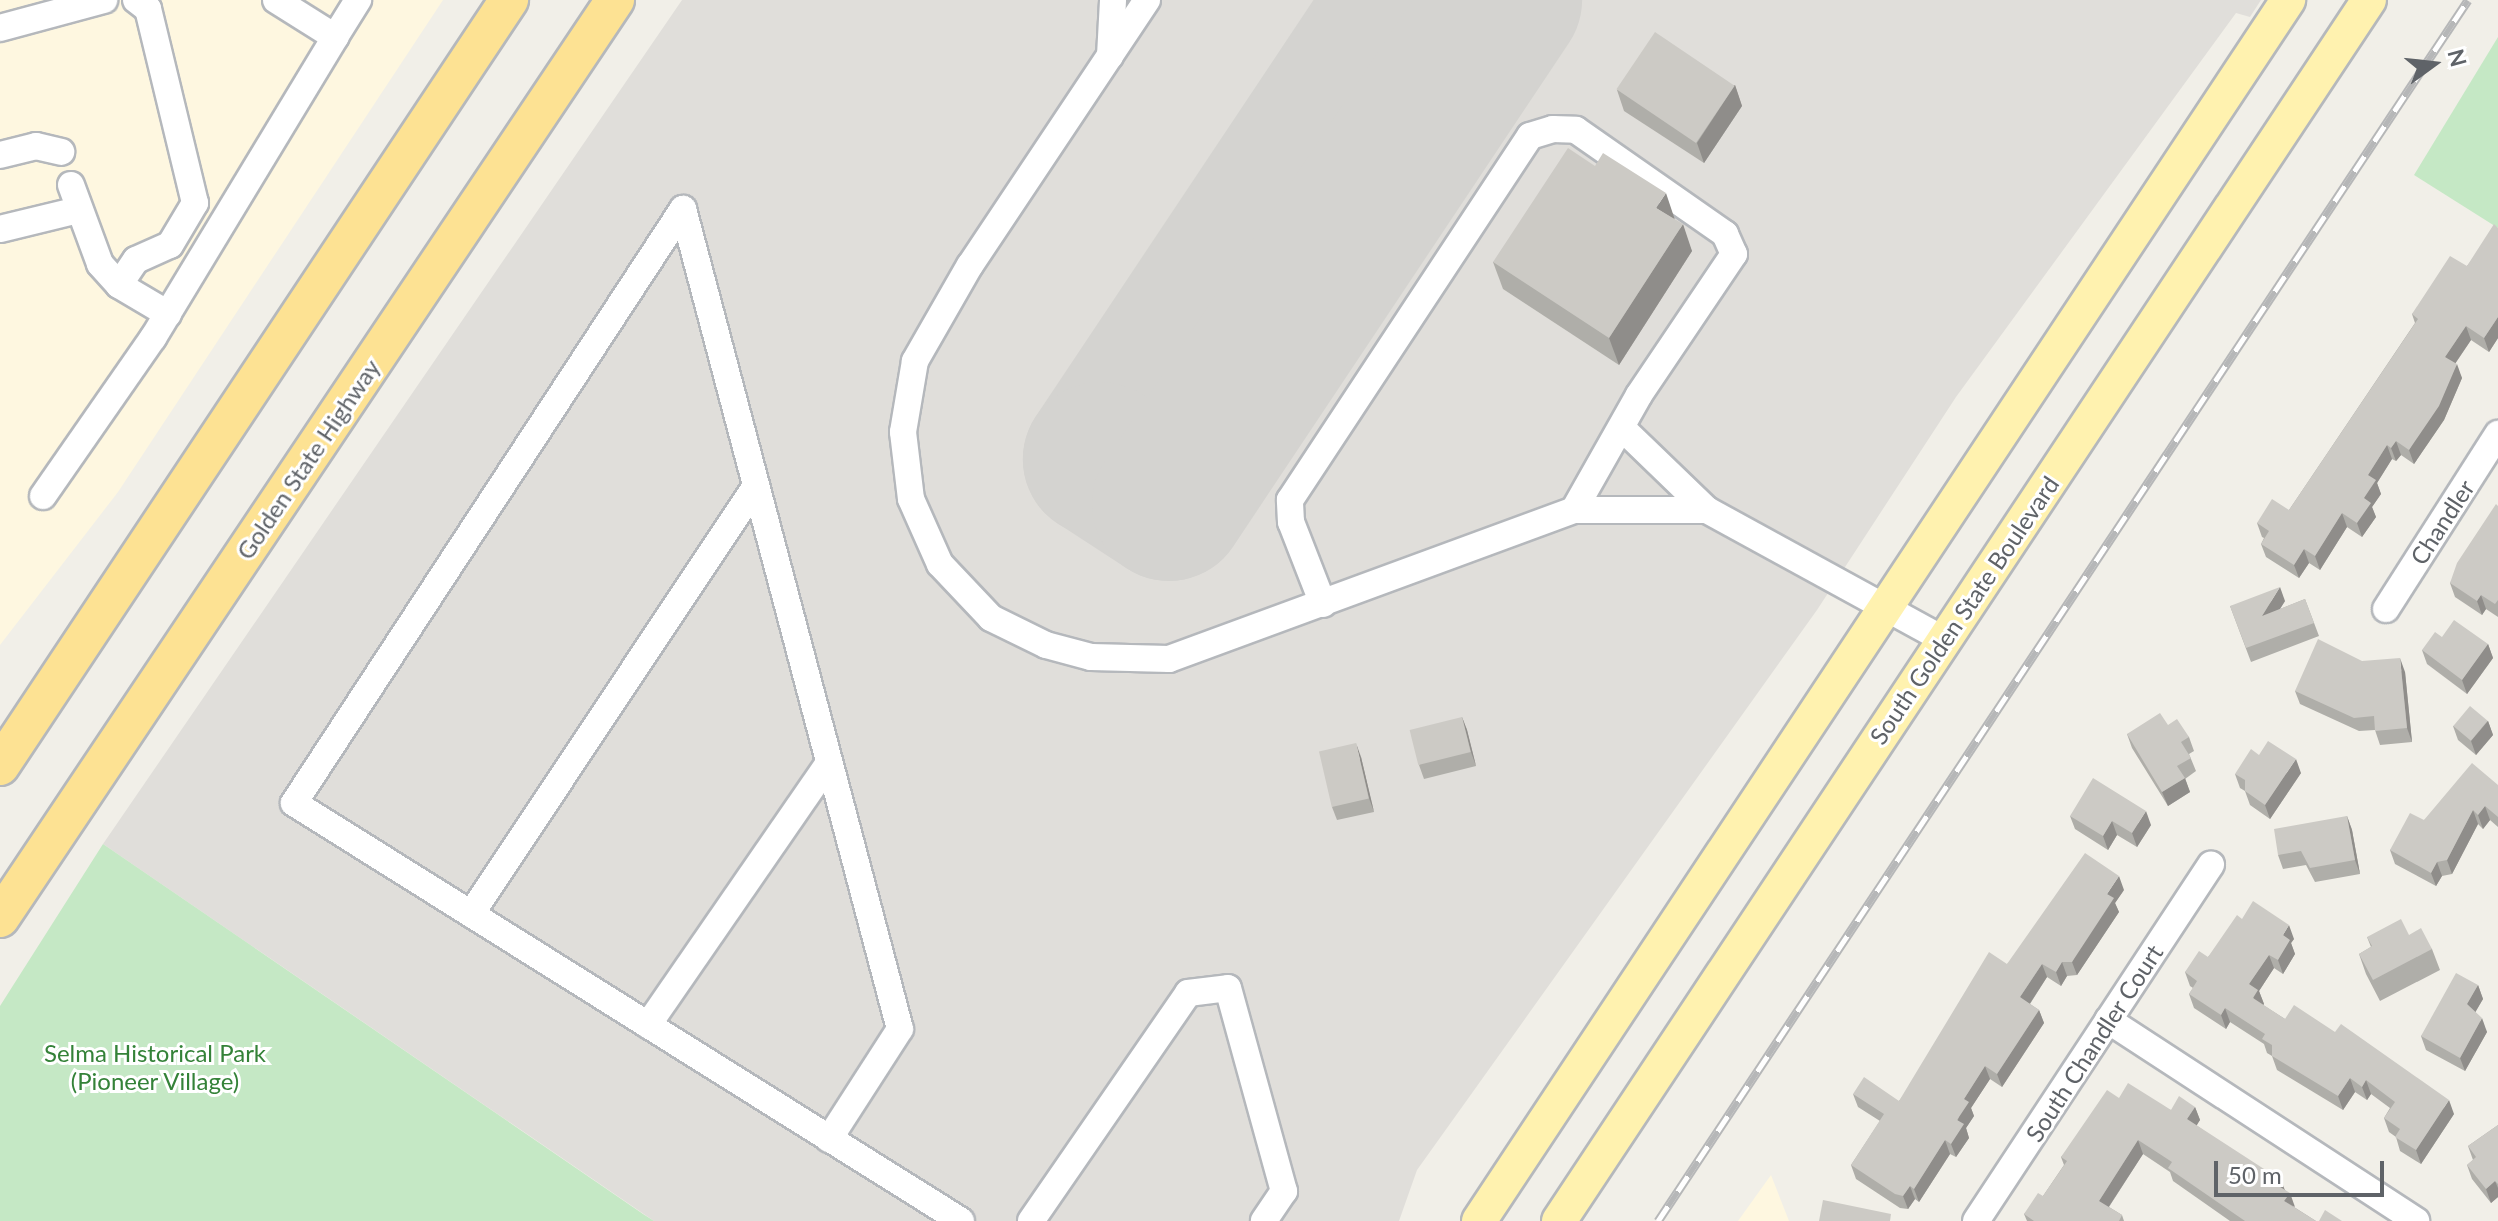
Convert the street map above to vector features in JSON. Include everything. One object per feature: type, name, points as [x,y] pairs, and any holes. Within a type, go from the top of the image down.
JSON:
[{"type":"highway","points":[[0,766],[509,0]]},
{"type":"highway","name":"Golden State Highway","points":[[0,918],[615,0]]},
{"type":"highway","points":[[0,733],[132,570]]},
{"type":"main road","points":[[1479,1221],[2288,0]]},
{"type":"main road","name":"South Golden State Boulevard","points":[[1559,1221],[2369,0]]},
{"type":"street","points":[[0,28],[104,0]]},
{"type":"street","points":[[119,285],[136,260],[170,245],[195,203],[148,9],[136,0]]},
{"type":"street","points":[[276,0],[335,37]]},
{"type":"street","points":[[43,496],[168,314],[358,0]]},
{"type":"street","points":[[1110,56],[1113,0]]},
{"type":"street","points":[[1147,0],[970,265],[915,361],[903,432],[911,499],[940,564],[991,618],[1046,645],[1091,657],[1169,659],[1574,510],[1707,510]]},
{"type":"street","points":[[1323,604],[1291,522],[1290,500],[1530,136],[1553,129],[1576,130],[1725,234],[1734,254],[1622,428],[1574,510]]},
{"type":"street","points":[[0,155],[36,146],[61,152]]},
{"type":"street","points":[[0,229],[75,198],[89,247],[119,285],[168,314]]},
{"type":"street","points":[[829,1139],[900,1029],[683,209],[294,803],[829,1139],[961,1221]]},
{"type":"street","points":[[1622,428],[1707,510],[1887,605],[1944,640]]},
{"type":"street","name":"Chandler","points":[[2386,609],[2498,434]]},
{"type":"street","points":[[471,914],[756,486]]},
{"type":"street","points":[[648,1025],[829,763]]},
{"type":"street","name":"South Chandler Court","points":[[1976,1221],[2211,865]]},
{"type":"street","points":[[1031,1221],[1188,993],[1228,988],[1284,1191],[1264,1221]]},
{"type":"street","points":[[2108,1020],[2416,1221]]},
{"type":"shaded area","points":[[0,0],[443,0],[118,492],[0,645]]},
{"type":"shaded area","points":[[682,0],[2261,0],[2250,17],[2236,13],[1956,397],[1817,610],[1417,1170],[1399,1221],[654,1221],[103,844]]},
{"type":"shaded area","points":[[1771,1175],[1789,1221],[1738,1221]]},
{"type":"green space","points":[[2498,37],[2498,228],[2414,175]]},
{"type":"green space","name":"Selma Historical Park (Pioneer Village)","points":[[103,844],[654,1221],[0,1221],[0,1006]]},
{"type":"building","points":[[1655,32],[1735,86],[1696,143],[1616,89]]},
{"type":"building","points":[[1568,148],[1595,166],[1603,153],[1666,193],[1656,208],[1683,224],[1609,338],[1493,262]]},
{"type":"building","points":[[2494,224],[2498,228],[2498,317],[2484,338],[2466,326],[2445,357],[2457,364],[2439,406],[2409,450],[2396,441],[2391,448],[2387,445],[2368,475],[2376,480],[2364,498],[2371,503],[2357,523],[2342,513],[2315,556],[2304,549],[2294,565],[2261,544],[2269,531],[2257,523],[2272,499],[2289,510],[2418,319],[2412,314],[2450,256],[2467,266]]},
{"type":"building","points":[[2496,504],[2498,600],[2495,604],[2481,595],[2477,601],[2450,583],[2457,563]]},
{"type":"building","points":[[2280,587],[2262,616],[2305,599],[2314,623],[2246,648],[2230,606]]},
{"type":"building","points":[[2454,620],[2488,644],[2462,680],[2422,650],[2435,632],[2442,637]]},
{"type":"building","points":[[2318,639],[2362,661],[2400,658],[2407,728],[2375,731],[2374,716],[2354,718],[2295,691]]},
{"type":"building","points":[[2470,706],[2488,721],[2471,741],[2453,726]]},
{"type":"building","points":[[2160,713],[2168,725],[2177,719],[2189,737],[2181,742],[2191,758],[2177,766],[2185,778],[2162,792],[2127,734]]},
{"type":"building","points":[[1462,717],[1471,752],[1418,765],[1410,730]]},
{"type":"building","points":[[2268,741],[2296,759],[2265,805],[2245,791],[2245,780],[2235,774],[2251,749],[2259,755]]},
{"type":"building","points":[[1356,743],[1369,799],[1332,807],[1319,752]]},
{"type":"building","points":[[2472,763],[2498,785],[2498,817],[2485,806],[2478,815],[2473,810],[2447,860],[2437,862],[2431,873],[2390,850],[2410,813],[2424,820]]},
{"type":"building","points":[[2093,778],[2146,811],[2132,833],[2112,821],[2103,836],[2070,816]]},
{"type":"building","points":[[2347,816],[2355,860],[2310,868],[2301,851],[2278,855],[2274,829]]},
{"type":"building","points":[[2085,853],[2119,876],[2107,894],[2114,898],[2072,962],[2062,962],[2056,972],[2042,964],[2020,997],[2039,1010],[1997,1074],[1985,1066],[1964,1099],[1969,1102],[1957,1120],[1964,1124],[1951,1144],[1945,1140],[1914,1189],[1910,1186],[1903,1196],[1895,1194],[1851,1165],[1884,1114],[1853,1094],[1864,1077],[1899,1101],[1989,952],[2007,964]]},
{"type":"building","points":[[2253,901],[2289,925],[2283,935],[2290,940],[2278,960],[2269,955],[2249,984],[2258,990],[2253,998],[2285,1019],[2294,1005],[2335,1032],[2341,1024],[2449,1100],[2416,1150],[2395,1137],[2400,1129],[2384,1118],[2395,1102],[2366,1080],[2362,1087],[2350,1078],[2338,1096],[2272,1056],[2272,1045],[2262,1039],[2265,1034],[2225,1008],[2221,1015],[2189,994],[2197,981],[2185,972],[2199,951],[2208,957],[2237,915],[2242,919]]},
{"type":"building","points":[[2401,919],[2409,935],[2421,928],[2432,949],[2373,980],[2359,954],[2372,946],[2367,937]]},
{"type":"building","points":[[2456,973],[2478,985],[2467,1004],[2482,1018],[2460,1058],[2421,1036]]},
{"type":"building","points":[[2128,1083],[2171,1110],[2179,1096],[2195,1107],[2187,1119],[2281,1180],[2277,1185],[2290,1193],[2284,1201],[2316,1221],[2245,1221],[2168,1168],[2172,1162],[2138,1140],[2099,1201],[2122,1215],[2119,1221],[2034,1221],[2024,1214],[2038,1193],[2043,1196],[2067,1161],[2061,1157],[2107,1090],[2119,1098]]},
{"type":"building","points":[[2498,1125],[2498,1184],[2495,1181],[2486,1189],[2467,1165],[2476,1157],[2468,1146]]},
{"type":"building","points":[[1823,1200],[1891,1214],[1890,1221],[1819,1221]]},
{"type":"building","points":[[2325,1210],[2342,1221],[2319,1221]]},
{"type":"runway","points":[[1406,0],[1100,459],[1169,504],[1505,0]]},
{"type":"railway","points":[[1658,1221],[2468,0]]}]
